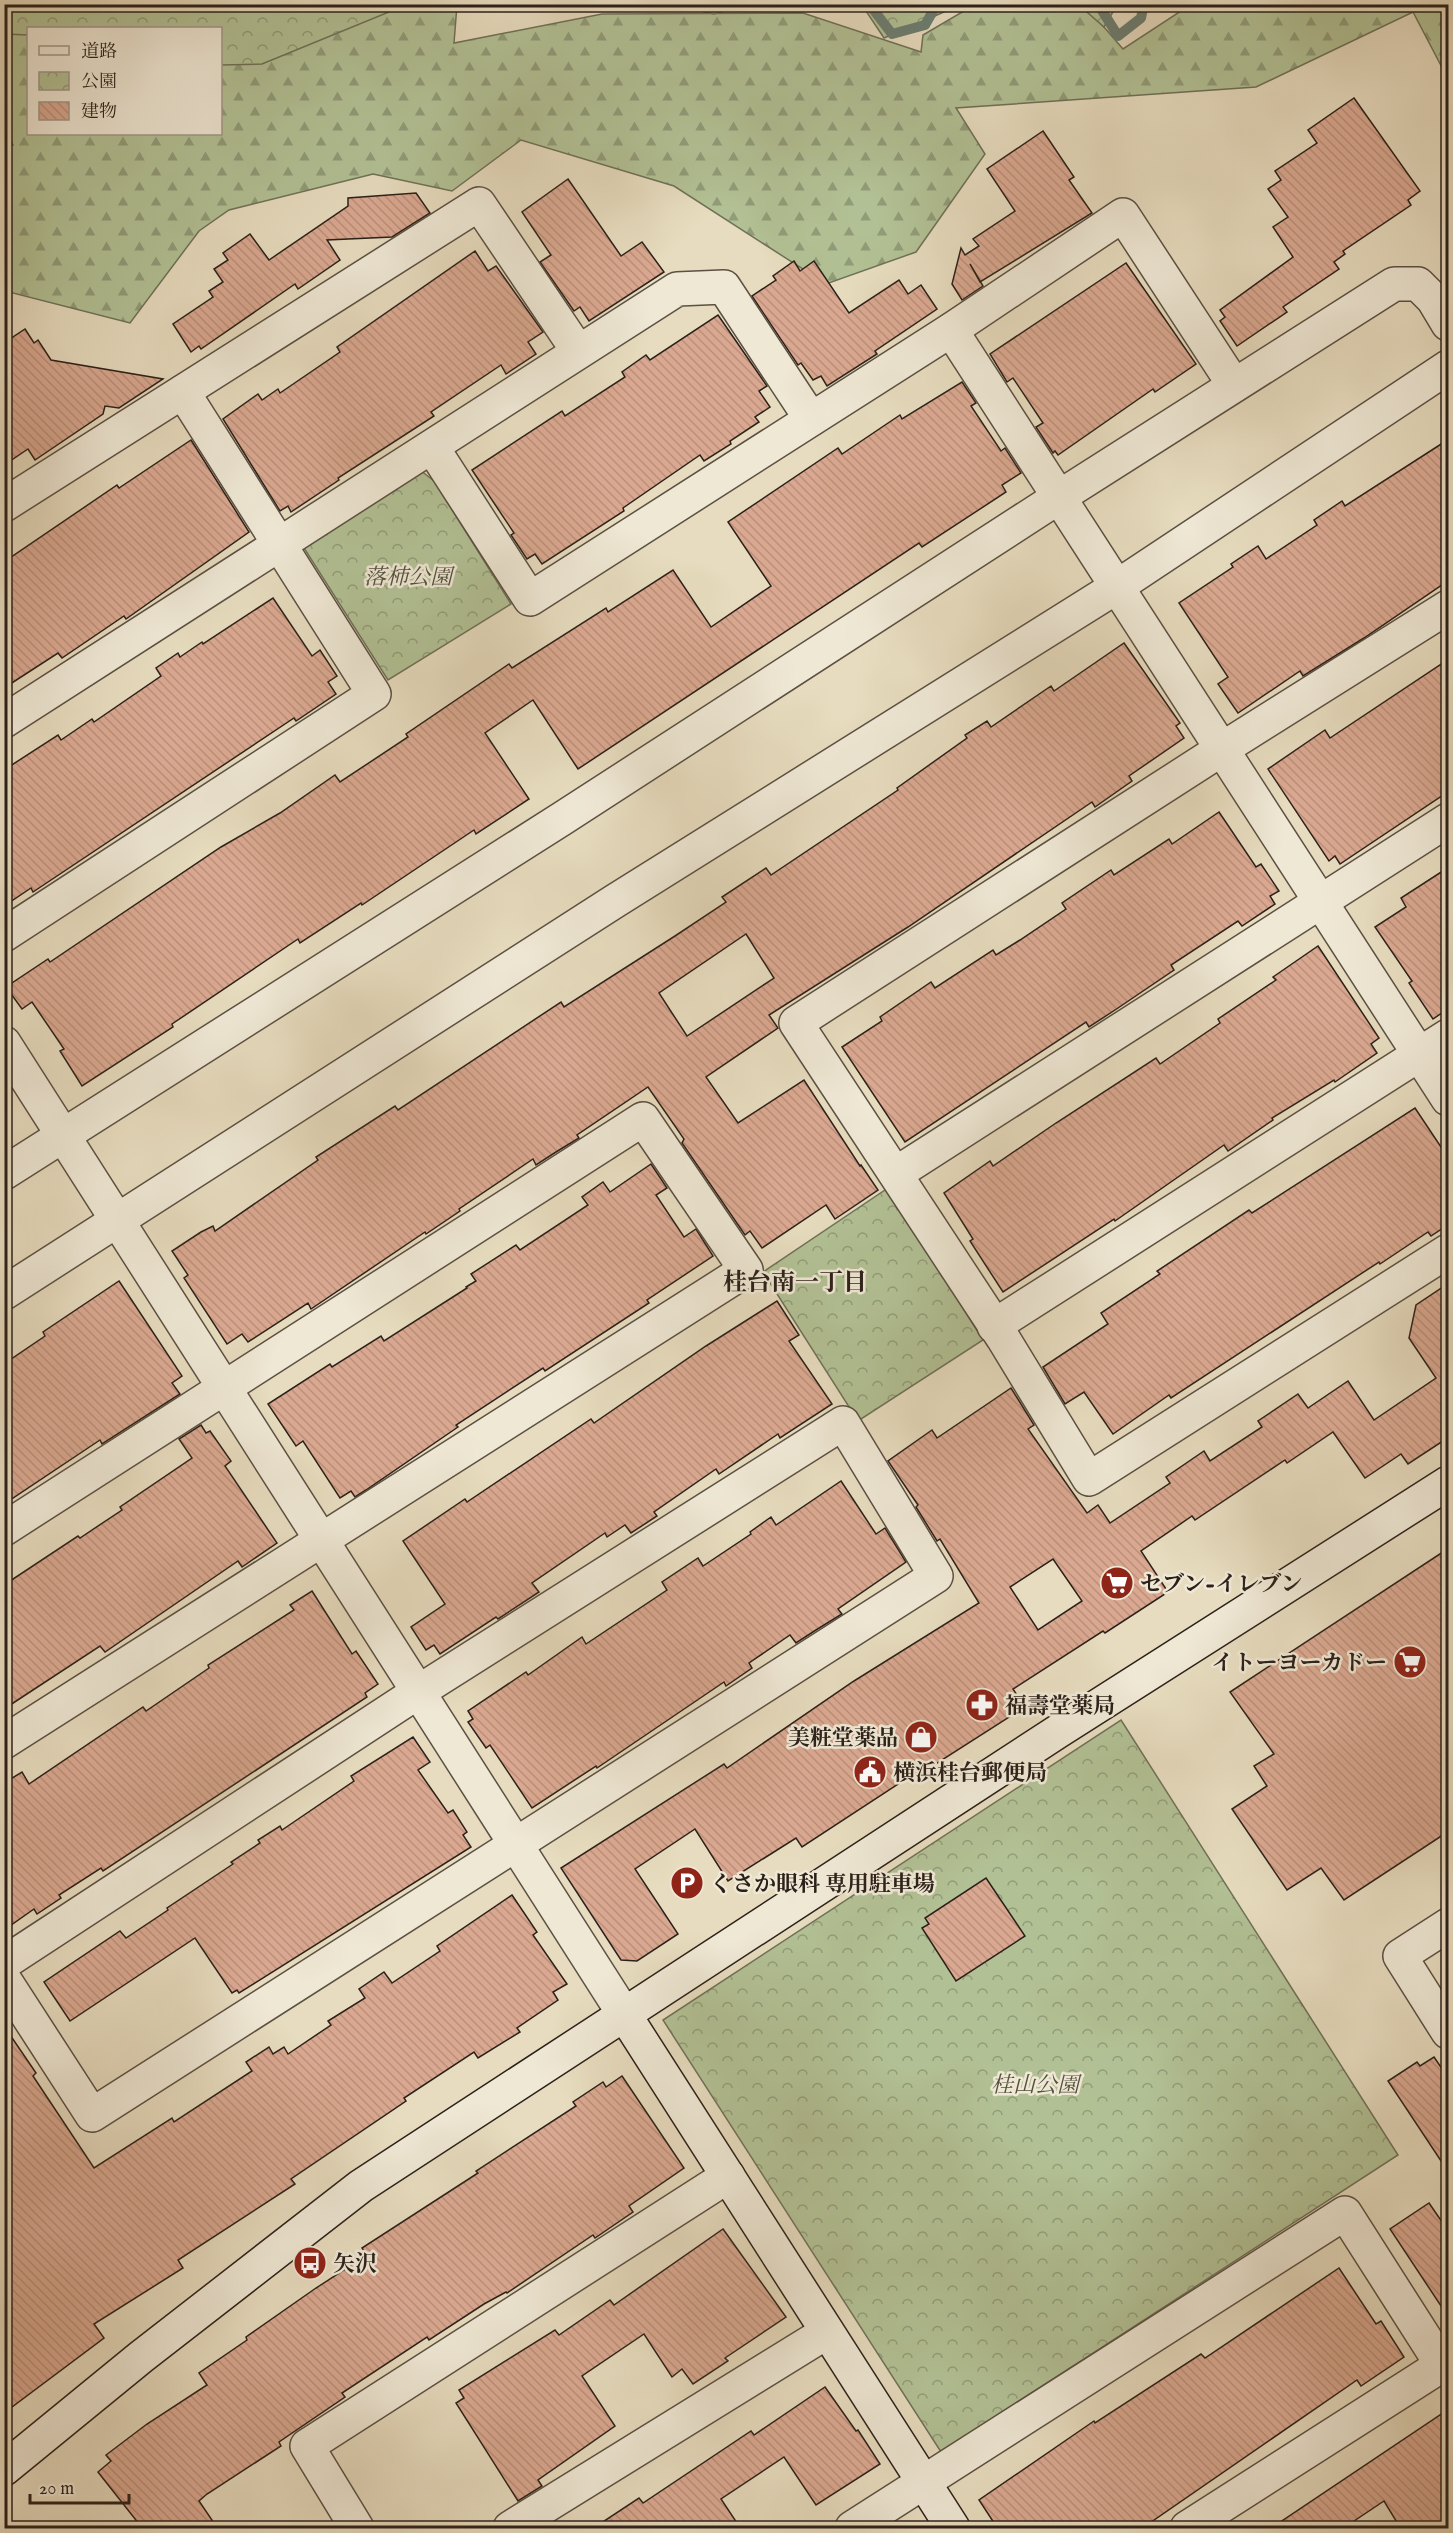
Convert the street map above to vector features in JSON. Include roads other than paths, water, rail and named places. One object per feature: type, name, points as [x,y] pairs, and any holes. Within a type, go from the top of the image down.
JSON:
[{"type":"street","points":[[5,505],[479,204],[578,351]]},
{"type":"street","points":[[432,447],[530,599],[951,330],[1123,215],[1234,385]]},
{"type":"street","points":[[4,1173],[563,818],[1059,497],[1394,284],[1418,284],[1433,299],[1449,324]]},
{"type":"street","points":[[4,721],[677,289],[724,287],[811,419]]},
{"type":"street","points":[[951,330],[1449,1099]]},
{"type":"street","points":[[4,1293],[615,901],[1118,586],[1449,368]]},
{"type":"street","points":[[4,935],[374,694],[183,392]]},
{"type":"street","points":[[1449,607],[1222,749],[796,1023],[897,1173],[1089,1479],[1449,1251]]},
{"type":"street","points":[[897,1173],[1449,820]]},
{"type":"street","points":[[994,1326],[1449,1036]]},
{"type":"street","points":[[4,1043],[953,2529]]},
{"type":"street","points":[[4,1529],[643,1119],[746,1270],[4,1742]]},
{"type":"street","points":[[4,1963],[418,1692],[843,1423],[936,1576],[92,2115],[4,1979]]},
{"type":"street","points":[[4,2469],[141,2357],[361,2186],[1057,1732],[1449,1483]]},
{"type":"street","points":[[1449,1925],[1400,1956],[1449,2032]]},
{"type":"street","points":[[357,2529],[307,2446],[728,2176]]},
{"type":"street","points":[[852,2529],[1345,2213],[1442,2365],[1187,2529]]},
{"type":"street","points":[[510,2529],[827,2332]]},
{"type":"waterway","points":[[311,4],[330,4]]},
{"type":"waterway","points":[[869,4],[892,34],[925,25],[937,4]]},
{"type":"waterway","points":[[1098,4],[1118,36],[1141,18],[1144,4]]},
{"type":"place","name":"セブン-イレブン","points":[[1117,1583]]},
{"type":"place","name":"イトーヨーカドー","points":[[1410,1662]]},
{"type":"place","name":"福壽堂薬局","points":[[982,1705]]},
{"type":"place","name":"美粧堂薬品","points":[[921,1737]]},
{"type":"place","name":"横浜桂台郵便局","points":[[870,1772]]},
{"type":"place","name":"くさか眼科 専用駐車場","points":[[687,1883]]},
{"type":"place","name":"矢沢","points":[[310,2263]]},
{"type":"district","name":"桂台南一丁目","points":[[795,1282]]},
{"type":"park label","name":"落柿公園","points":[[408,576]]},
{"type":"park label","name":"桂山公園","points":[[1035,2084]]}]
